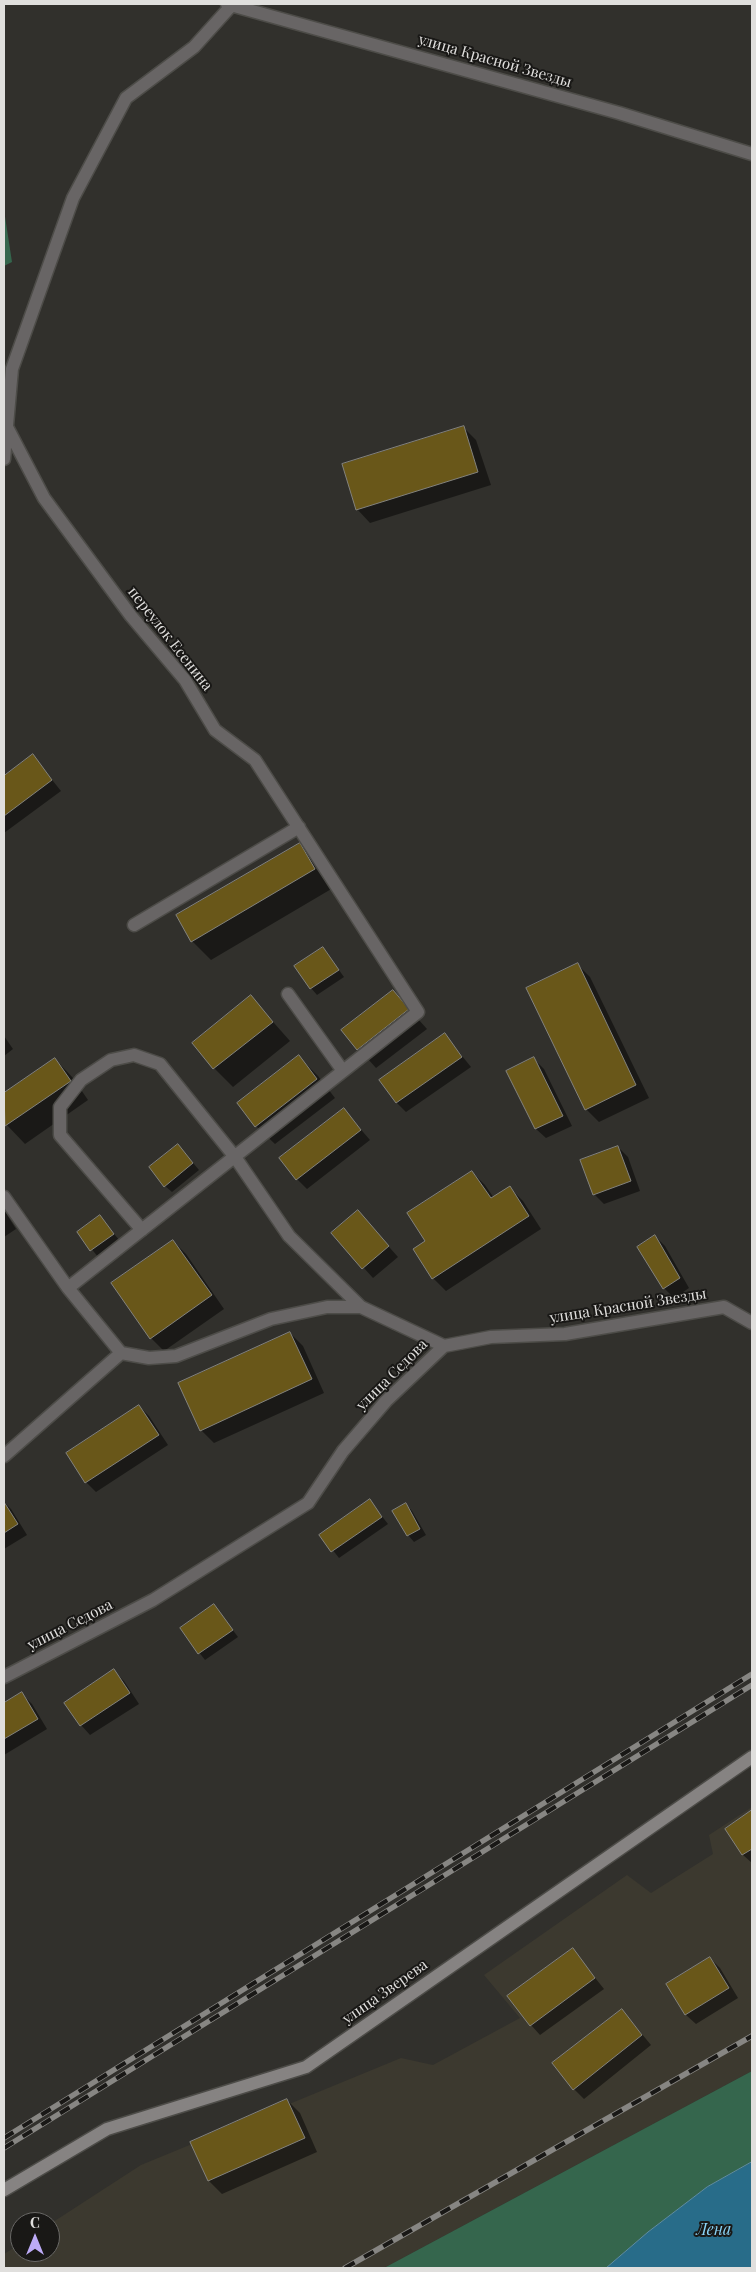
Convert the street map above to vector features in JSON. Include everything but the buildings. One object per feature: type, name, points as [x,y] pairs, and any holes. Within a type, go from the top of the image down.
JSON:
[{"type":"main road","name":"улица Зверева","points":[[4,2190],[107,2129],[306,2066],[752,1757]]},
{"type":"street","points":[[4,459],[12,369],[72,198],[126,98],[194,47],[229,5]]},
{"type":"street","name":"улица Красной Звезды","points":[[229,5],[619,113],[752,154]]},
{"type":"street","name":"переулок Есенина","points":[[7,427],[44,498],[131,616],[185,680],[215,730],[255,760],[418,1012],[343,1071]]},
{"type":"street","points":[[134,925],[299,827]]},
{"type":"street","points":[[68,1288],[343,1071],[288,994]]},
{"type":"street","points":[[142,1230],[60,1135],[60,1107],[81,1080],[111,1060],[134,1055],[160,1064],[235,1157],[289,1236],[360,1307]]},
{"type":"street","points":[[4,1198],[68,1288],[121,1353],[4,1456]]},
{"type":"street","name":"улица Седова","points":[[4,1677],[153,1600],[308,1503],[343,1451],[386,1402],[444,1346],[360,1307],[327,1307],[271,1319],[176,1356],[149,1358],[121,1353]]},
{"type":"street","name":"улица Красной Звезды","points":[[444,1346],[491,1338],[565,1334],[724,1307],[752,1324]]},
{"type":"shaded area","points":[[752,1807],[752,2071],[384,2268],[4,2268],[4,2254],[10,2250],[10,2262],[60,2262],[60,2218],[141,2165],[401,2058],[433,2065],[520,2018],[484,1975],[627,1875],[651,1893],[713,1854],[709,1835]]},
{"type":"green space","points":[[4,210],[12,262],[4,266]]},
{"type":"green space","points":[[752,2071],[752,2162],[707,2187],[648,2232],[606,2268],[384,2268]]},
{"type":"water","name":"Лена","points":[[752,2162],[752,2268],[606,2268],[648,2232],[707,2187]]},
{"type":"railway","points":[[4,2138],[752,1674]]},
{"type":"railway","points":[[4,2148],[752,1685]]},
{"type":"railway","points":[[345,2268],[752,2036]]}]
